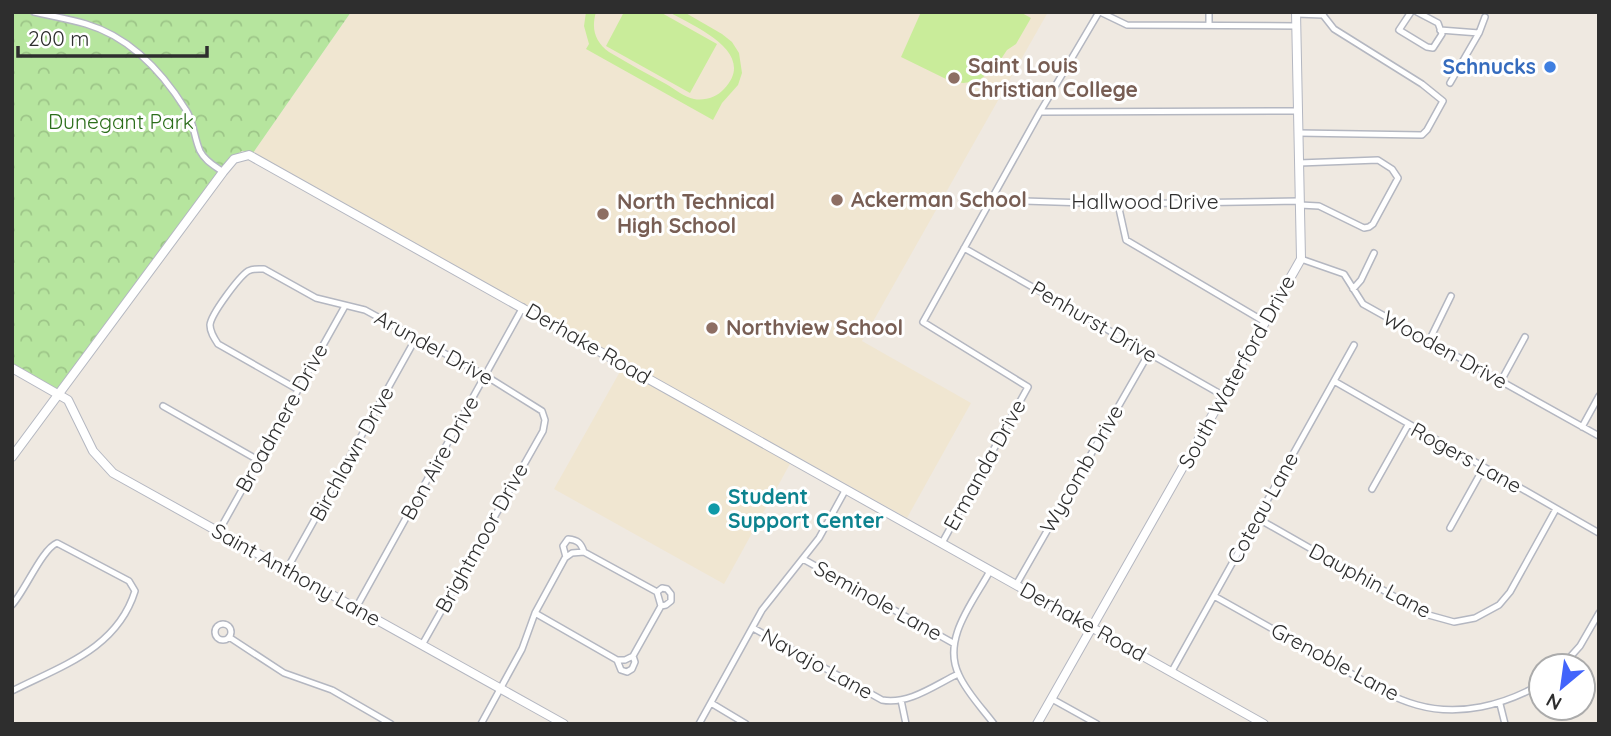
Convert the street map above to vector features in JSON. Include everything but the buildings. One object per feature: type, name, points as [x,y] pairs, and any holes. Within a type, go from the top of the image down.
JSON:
[{"type":"street","points":[[34,12],[88,24],[113,35],[137,51],[157,70],[187,111],[200,151],[223,172]]},
{"type":"street","points":[[964,248],[1100,12],[1127,25],[1297,26]]},
{"type":"street","points":[[1209,12],[1209,24]]},
{"type":"street","points":[[1411,12],[1399,30],[1427,47],[1436,46],[1442,34],[1438,23],[1417,12]]},
{"type":"street","points":[[1296,13],[1323,13],[1334,29],[1422,84],[1443,101],[1422,135],[1298,133]]},
{"type":"street","name":"South Waterford Drive","points":[[1037,724],[1301,259],[1296,13]]},
{"type":"street","points":[[1450,83],[1479,33],[1485,17]]},
{"type":"street","points":[[1440,30],[1479,33]]},
{"type":"street","points":[[1040,112],[1298,111]]},
{"type":"street","name":"Derhake Road","points":[[12,457],[223,172],[240,156],[251,156],[1264,724]]},
{"type":"street","name":"Hallwood Drive","points":[[990,200],[1118,204],[1300,203],[1319,206],[1364,228],[1373,224],[1398,178],[1392,169],[1378,160],[1298,163]]},
{"type":"street","points":[[1118,204],[1126,240],[1265,322]]},
{"type":"street","name":"Ermanda Drive","points":[[942,544],[1028,387],[923,322],[964,248]]},
{"type":"street","name":"Penhurst Drive","points":[[964,248],[1224,396]]},
{"type":"street","points":[[1353,289],[1361,281],[1374,253]]},
{"type":"street","name":"Wooden Drive","points":[[1301,259],[1344,274],[1363,304],[1599,436]]},
{"type":"street","name":"Arundel Drive","points":[[297,389],[218,344],[210,328],[211,318],[248,271],[264,269],[316,298],[365,310],[485,376],[542,411],[545,420],[543,431]]},
{"type":"street","points":[[1429,341],[1451,296]]},
{"type":"street","name":"Broadmere Drive","points":[[219,531],[345,306]]},
{"type":"street","name":"Bon Aire Drive","points":[[356,608],[523,307]]},
{"type":"street","points":[[1501,381],[1525,337]]},
{"type":"street","name":"Birchlawn Drive","points":[[287,569],[416,338]]},
{"type":"street","name":"Coteau Lane","points":[[1172,671],[1354,345]]},
{"type":"street","name":"Wycomb Drive","points":[[1016,585],[1149,353]]},
{"type":"street","points":[[12,368],[59,394]]},
{"type":"street","name":"Rogers Lane","points":[[1334,381],[1599,533]]},
{"type":"street","name":"Saint Anthony Lane","points":[[59,394],[74,408],[93,451],[113,472],[564,724]]},
{"type":"street","points":[[1582,427],[1599,396]]},
{"type":"street","points":[[163,406],[258,460]]},
{"type":"street","points":[[1373,489],[1408,425]]},
{"type":"street","name":"Brightmoor Drive","points":[[422,645],[543,431]]},
{"type":"street","points":[[1450,528],[1484,467]]},
{"type":"street","points":[[699,724],[762,610],[819,538],[846,489]]},
{"type":"street","name":"Dauphin Lane","points":[[1257,518],[1425,614],[1454,621],[1475,618],[1499,605],[1510,592],[1556,509]]},
{"type":"street","points":[[566,557],[563,546],[568,540],[576,540],[584,552]]},
{"type":"street","points":[[12,605],[24,591],[49,548],[57,543],[129,581],[135,591],[103,642],[12,691]]},
{"type":"street","points":[[481,724],[522,649],[535,613],[566,557],[572,552],[584,552],[657,592],[661,606],[633,656],[625,660],[617,660],[535,613]]},
{"type":"street","name":"Seminole Lane","points":[[803,559],[953,643]]},
{"type":"street","points":[[990,571],[953,643],[954,665],[958,674],[994,724]]},
{"type":"street","points":[[657,592],[662,588],[671,594],[671,601],[661,606]]},
{"type":"street","name":"Grenoble Lane","points":[[1214,596],[1381,690],[1418,706],[1475,709],[1500,704],[1527,691]]},
{"type":"street","points":[[1575,652],[1599,613]]},
{"type":"street","name":"Navajo Lane","points":[[753,628],[873,696],[891,701],[901,700],[958,674]]},
{"type":"street","points":[[229,637],[284,673],[332,690],[391,724]]},
{"type":"street","points":[[617,660],[621,670],[627,671],[632,669],[635,662],[633,656]]},
{"type":"street","points":[[1052,699],[1097,724]]},
{"type":"street","points":[[901,700],[906,724]]},
{"type":"street","points":[[711,703],[746,724]]},
{"type":"street","points":[[1500,704],[1505,724]]},
{"type":"shaded area","points":[[351,12],[1048,12],[862,341],[971,403],[907,518],[262,158],[242,151],[253,153]]},
{"type":"shaded area","points":[[622,368],[791,462],[724,584],[554,489]]},
{"type":"green space","name":"Dunegant Park","points":[[12,12],[351,12],[253,153],[242,151],[228,160],[58,388],[12,364]]},
{"type":"green space","points":[[586,12],[596,12],[595,35],[609,52],[687,97],[710,98],[724,89],[733,76],[734,63],[719,42],[669,12],[684,12],[732,42],[739,53],[742,73],[738,85],[722,103],[713,120],[586,49],[589,44],[584,26]]},
{"type":"green space","points":[[624,12],[660,12],[717,44],[690,93],[606,46]]},
{"type":"green space","points":[[921,12],[1020,12],[1031,18],[1016,44],[1007,50],[995,68],[978,81],[963,83],[946,79],[901,57]]},
{"type":"place","name":"Schnucks","points":[[1550,67]]},
{"type":"place","name":"Saint Louis Christian College","points":[[954,78]]},
{"type":"place","name":"Ackerman School","points":[[837,200]]},
{"type":"place","name":"North Technical High School","points":[[603,214]]},
{"type":"place","name":"Northview School","points":[[712,328]]},
{"type":"place","name":"Student Support Center","points":[[714,509]]}]
